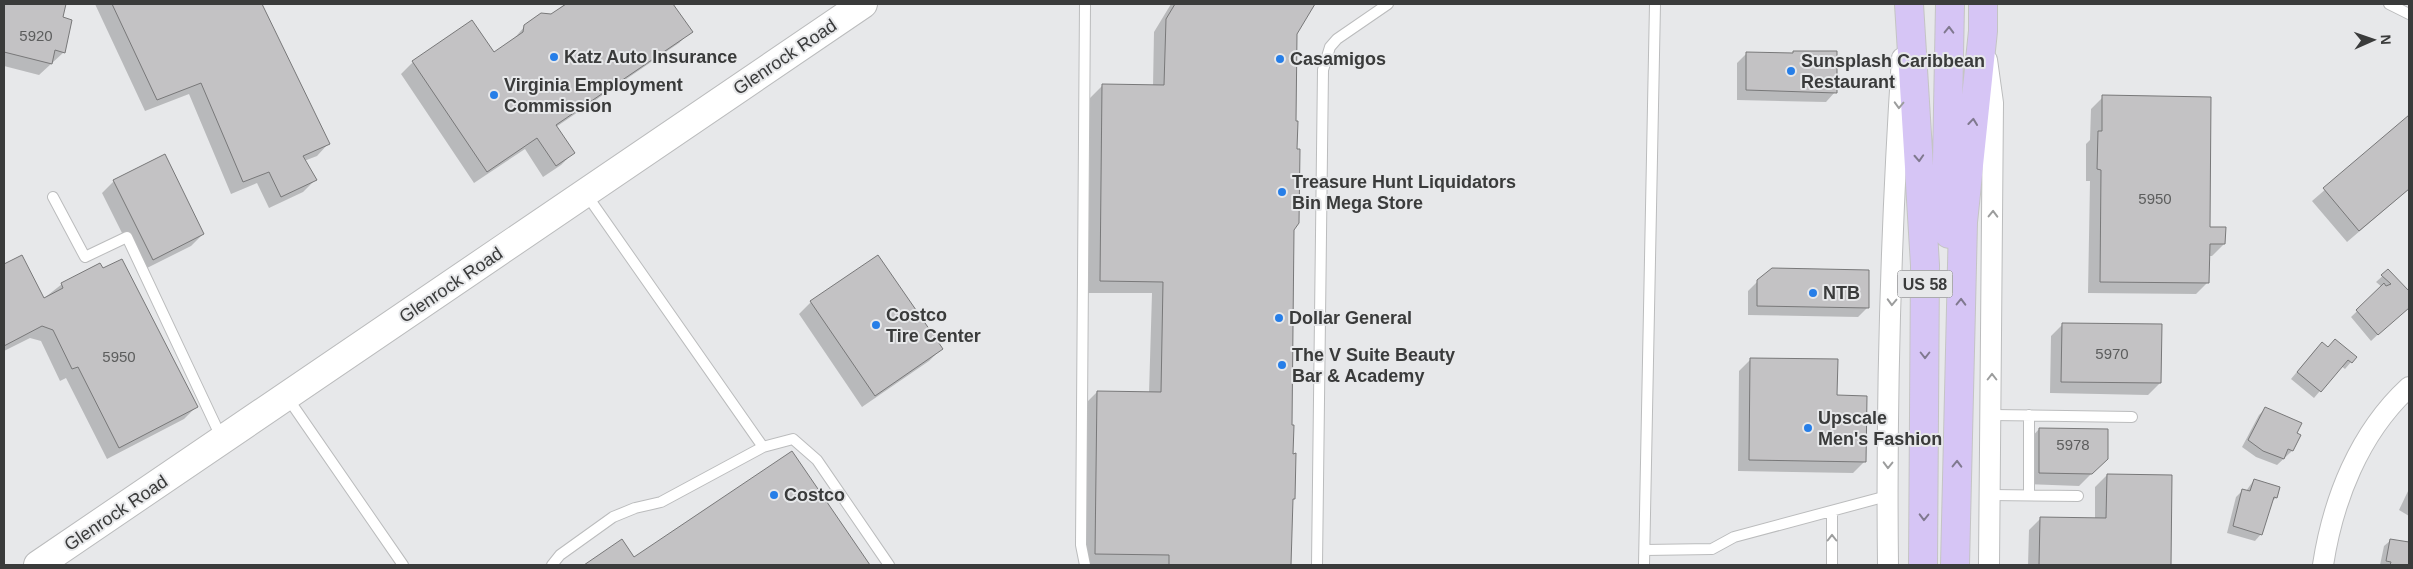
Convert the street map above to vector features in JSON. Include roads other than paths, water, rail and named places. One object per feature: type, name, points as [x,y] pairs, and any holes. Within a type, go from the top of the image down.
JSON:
[{"type":"main road","name":"US 58","points":[[1910,4],[1925,265],[1923,565]]},
{"type":"main road","points":[[1950,4],[1946,214],[1950,240],[1962,268]]},
{"type":"main road","name":"US 58","points":[[1955,565],[1963,222],[1983,31],[1983,4]]},
{"type":"street","name":"Glenrock Road","points":[[38,565],[863,4]]},
{"type":"street","points":[[1888,565],[1887,496],[1894,215],[1905,4]]},
{"type":"street","points":[[1983,31],[1993,103],[1992,415],[1989,565]]},
{"type":"street","points":[[2323,565],[2327,538],[2340,495],[2354,463],[2376,426],[2409,388]]},
{"type":"lane","points":[[1085,4],[1081,545],[1085,565]]},
{"type":"lane","points":[[1317,565],[1323,70],[1330,47],[1337,39],[1388,4]]},
{"type":"lane","points":[[1644,565],[1655,4]]},
{"type":"lane","points":[[2389,4],[2409,14]]},
{"type":"lane","points":[[585,193],[763,447]]},
{"type":"lane","points":[[53,197],[86,257],[128,238],[222,440]]},
{"type":"lane","points":[[287,396],[402,565]]},
{"type":"lane","points":[[1992,415],[2132,417]]},
{"type":"lane","points":[[2028,495],[2029,415]]},
{"type":"lane","points":[[552,565],[560,555],[613,517],[635,508],[661,502],[688,490],[763,447],[793,439],[817,460],[888,565]]},
{"type":"lane","points":[[1991,495],[2078,496]]},
{"type":"lane","points":[[1645,550],[1712,549],[1734,537],[1887,496]]},
{"type":"lane","points":[[1832,511],[1832,565]]},
{"type":"place","name":"Katz Auto Insurance","points":[[554,57]]},
{"type":"place","name":"Casamigos","points":[[1280,59]]},
{"type":"place","name":"Sunsplash Caribbean Restaurant","points":[[1791,71]]},
{"type":"place","name":"Virginia Employment Commission","points":[[494,95]]},
{"type":"place","name":"Treasure Hunt Liquidators Bin Mega Store","points":[[1282,192]]},
{"type":"place","name":"NTB","points":[[1813,293]]},
{"type":"place","name":"Dollar General","points":[[1279,318]]},
{"type":"place","name":"Costco Tire Center","points":[[876,325]]},
{"type":"place","name":"The V Suite Beauty Bar & Academy","points":[[1282,365]]},
{"type":"place","name":"Upscale Men's Fashion","points":[[1808,428]]},
{"type":"place","name":"Costco","points":[[774,495]]}]
